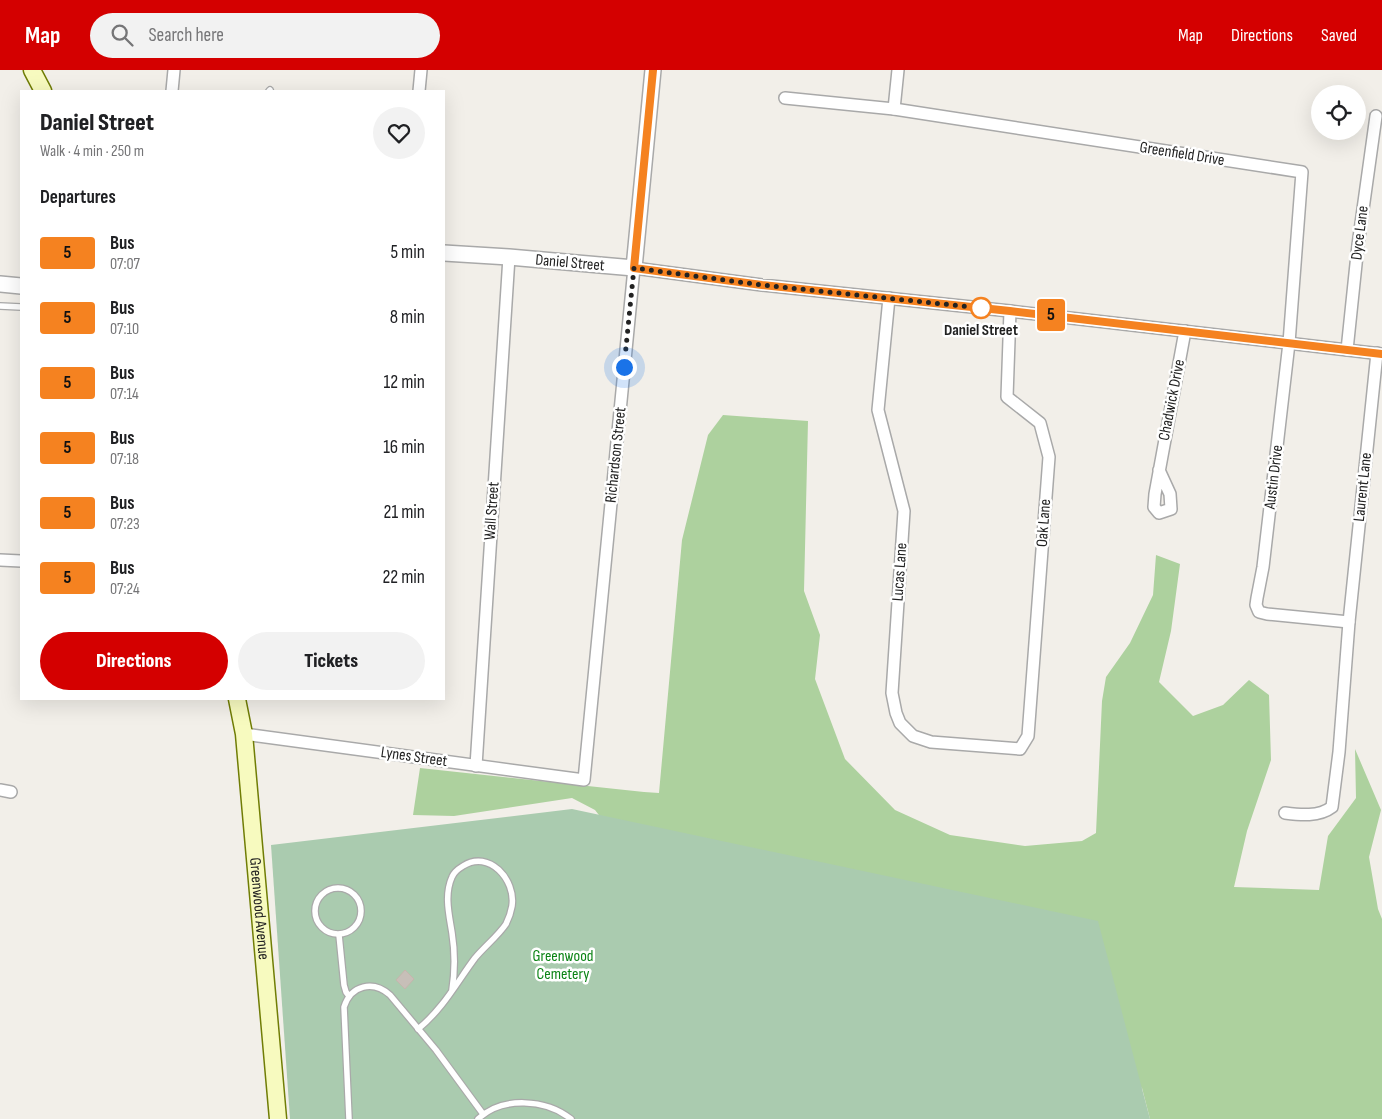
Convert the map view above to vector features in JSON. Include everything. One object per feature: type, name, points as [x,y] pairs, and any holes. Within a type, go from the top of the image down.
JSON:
[{"type":"main road","points":[[32,70],[42,90]]},
{"type":"main road","name":"Greenwood Avenue","points":[[237,700],[244,734],[278,1119]]},
{"type":"street","points":[[172,90],[174,70]]},
{"type":"street","points":[[420,90],[421,70]]},
{"type":"street","name":"Richardson Street","points":[[584,780],[653,70]]},
{"type":"street","points":[[894,109],[898,70]]},
{"type":"street","name":"Greenfield Drive","points":[[785,98],[894,109],[1302,172],[1290,343]]},
{"type":"street","name":"Dyce Lane","points":[[1347,350],[1358,244],[1376,116]]},
{"type":"street","name":"Daniel Street","points":[[445,253],[634,268],[762,285],[1380,353]]},
{"type":"street","name":"Wall Street","points":[[476,766],[509,257]]},
{"type":"street","points":[[0,284],[20,286]]},
{"type":"street","name":"Lucas Lane","points":[[889,298],[878,410],[904,510],[892,694],[896,713],[900,723],[914,736],[931,742],[1020,749]]},
{"type":"street","name":"Oak Lane","points":[[1010,311],[1007,397],[1040,423],[1049,457],[1028,736],[1020,749]]},
{"type":"street","name":"Chadwick Drive","points":[[1159,470],[1185,331]]},
{"type":"street","name":"Austin Drive","points":[[1290,343],[1263,567],[1256,605],[1258,612],[1349,622]]},
{"type":"street","name":"Laurent Lane","points":[[1284,813],[1304,816],[1327,811],[1332,807],[1339,752],[1349,622],[1380,353]]},
{"type":"street","points":[[0,560],[20,561]]},
{"type":"street","name":"Lynes Street","points":[[244,734],[584,780]]},
{"type":"lane","points":[[0,306],[20,308]]},
{"type":"lane","points":[[418,1029],[432,1018],[477,956],[502,929],[510,914],[512,894],[509,884],[499,869],[484,861],[472,862],[460,868],[452,877],[449,887],[448,913],[455,969],[452,990]]},
{"type":"lane","points":[[338,888],[345,889],[356,896],[361,908],[360,921],[356,926],[345,934],[339,935],[332,934],[320,927],[315,914],[315,907],[321,895],[338,888]]},
{"type":"lane","points":[[339,935],[344,985],[349,996]]},
{"type":"lane","points":[[349,1119],[344,1013],[349,996],[364,986],[381,988],[390,995],[483,1114]]},
{"type":"lane","points":[[478,1119],[483,1114],[499,1106],[512,1103],[530,1104],[558,1110],[571,1119]]},
{"type":"green space","points":[[723,415],[808,421],[804,591],[820,635],[815,679],[845,759],[895,810],[950,835],[1025,846],[1082,841],[1096,833],[1102,701],[1106,677],[1130,643],[1153,595],[1156,555],[1180,564],[1171,631],[1159,682],[1193,716],[1223,705],[1249,680],[1269,695],[1271,760],[1247,831],[1234,887],[1319,890],[1328,836],[1356,798],[1355,749],[1381,810],[1369,857],[1378,909],[1382,919],[1382,1119],[1150,1119],[1142,1088],[612,832],[595,810],[572,798],[454,816],[413,815],[420,768],[659,793],[682,540],[708,435]]},
{"type":"green space","name":"Greenwood Cemetery","points":[[572,809],[1098,921],[1150,1119],[290,1119],[271,845]]},
{"type":"building","points":[[405,970],[414,979],[405,989],[396,980]]},
{"type":"bus line","name":"5","points":[[653,70],[634,268],[762,285],[1010,311],[1382,354]]},
{"type":"place","name":"Daniel Street","points":[[981,308]]},
{"type":"route","points":[[624,367],[634,268],[762,285],[981,308]]}]
